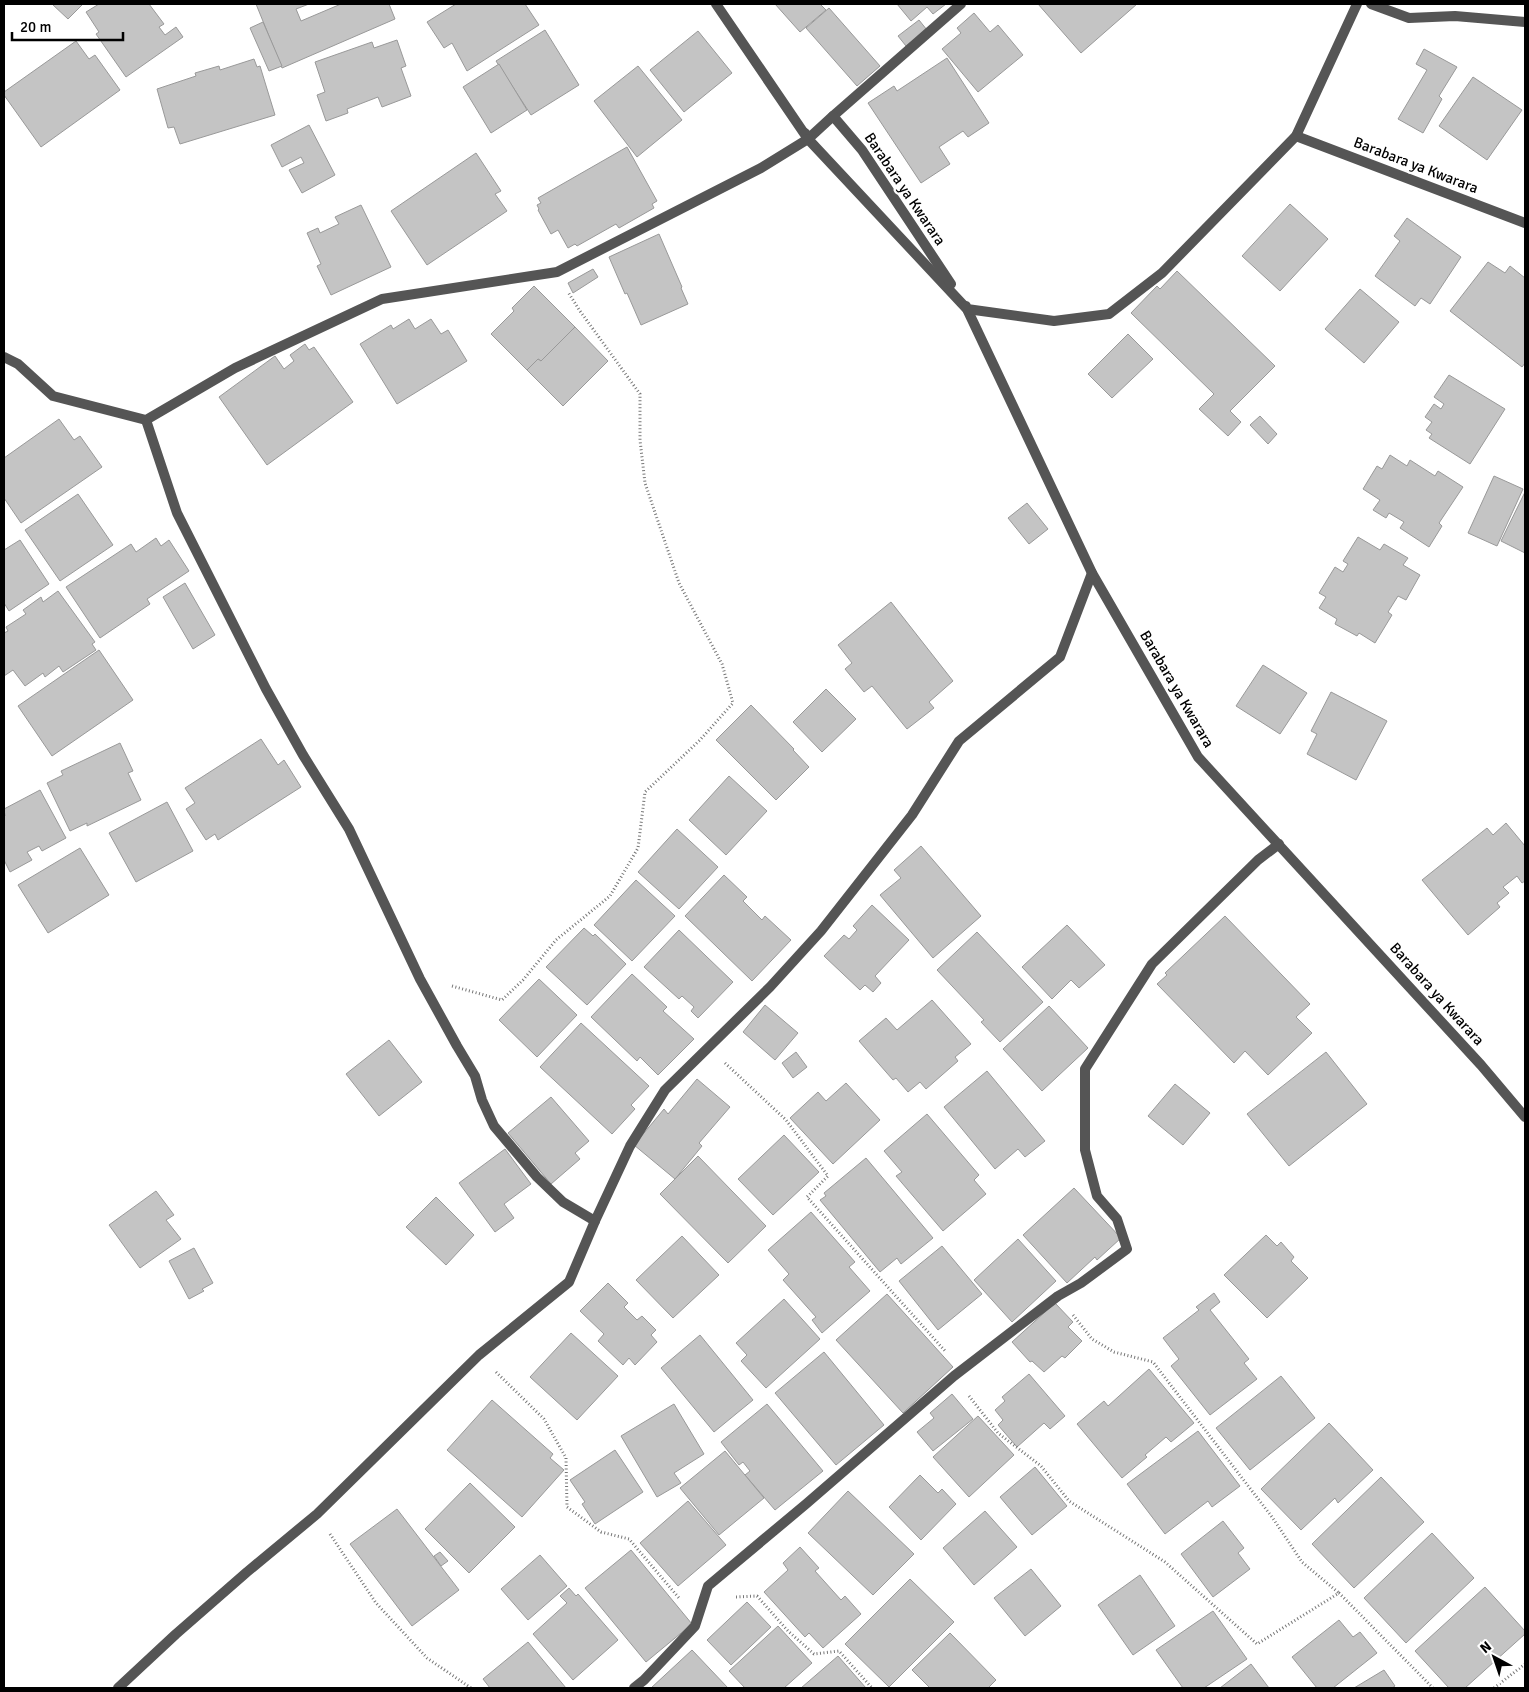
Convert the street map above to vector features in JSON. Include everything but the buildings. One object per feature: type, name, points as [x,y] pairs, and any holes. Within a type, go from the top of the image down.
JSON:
[{"type":"street","name":"Barabara ya Kwarara","points":[[716,4],[808,139],[968,309]]},
{"type":"street","name":"Barabara ya Kwarara","points":[[723,4],[808,139]]},
{"type":"street","points":[[4,357],[18,364],[53,396],[146,420],[235,368],[382,300],[557,272],[761,168],[808,139],[961,4]]},
{"type":"street","points":[[968,309],[1054,322],[1109,314],[1162,273],[1296,136],[1357,4]]},
{"type":"street","points":[[1371,4],[1410,18],[1455,16],[1525,22]]},
{"type":"street","name":"Barabara ya Kwarara","points":[[833,116],[862,150],[968,309],[1092,573],[1198,757],[1481,1064],[1525,1117]]},
{"type":"street","name":"Barabara ya Kwarara","points":[[1296,136],[1525,223]]},
{"type":"street","points":[[146,420],[177,513],[266,689],[303,755],[349,829],[420,979],[475,1076],[482,1100],[494,1126],[537,1177],[563,1202],[595,1221]]},
{"type":"street","points":[[118,1688],[176,1634],[317,1514],[479,1355],[569,1282],[630,1146],[665,1090],[777,980],[821,930],[912,815],[960,741],[1060,657],[1092,573]]},
{"type":"street","points":[[634,1688],[644,1680],[695,1626],[708,1586],[954,1376],[1058,1296],[1081,1283],[1127,1249],[1117,1219],[1097,1196],[1085,1150],[1085,1069],[1152,964],[1258,860],[1279,844]]},
{"type":"path","points":[[420,979],[502,1000],[523,980],[556,940],[610,896],[638,848],[645,792],[700,740],[733,703],[722,664],[679,583],[645,483],[640,440],[640,394],[580,312],[557,272]]},
{"type":"path","points":[[708,1047],[786,1120],[828,1176],[807,1197],[958,1366],[954,1376],[998,1433],[1041,1466],[1069,1501],[1165,1562],[1258,1644],[1339,1593]]},
{"type":"path","points":[[1058,1296],[1092,1339],[1114,1352],[1154,1362],[1272,1516],[1302,1562],[1339,1593],[1433,1688]]},
{"type":"path","points":[[479,1355],[544,1419],[566,1458],[567,1507],[600,1532],[629,1539],[687,1608],[708,1586],[729,1597],[756,1596],[788,1631],[814,1654],[839,1651],[872,1688]]},
{"type":"path","points":[[317,1514],[376,1603],[427,1658],[470,1688]]},
{"type":"path","points":[[1494,1688],[1525,1664]]}]
